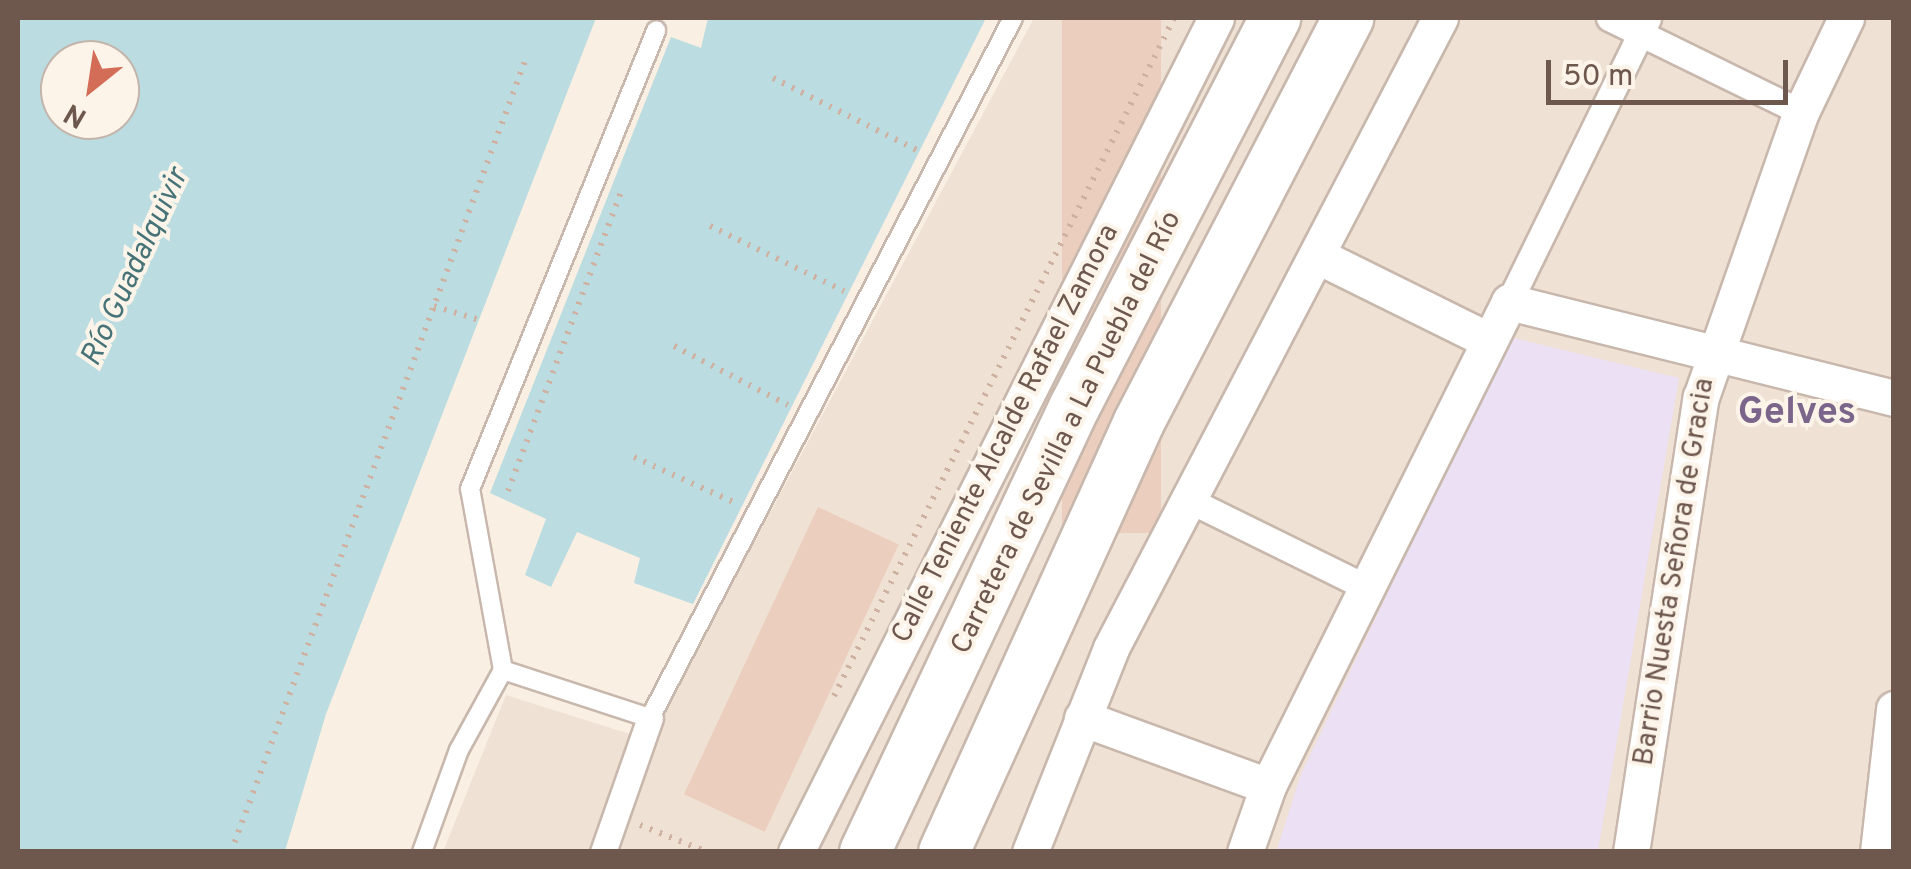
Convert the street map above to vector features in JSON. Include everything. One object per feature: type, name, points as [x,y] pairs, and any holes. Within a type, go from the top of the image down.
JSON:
[{"type":"main road","name":"Carretera de Sevilla a La Puebla del Río","points":[[865,852],[1075,406],[1275,18]]},
{"type":"main road","points":[[944,852],[1139,422],[1348,18]]},
{"type":"street","name":"Calle Teniente Alcalde Rafael Zamora","points":[[796,852],[1216,18]]},
{"type":"street","points":[[1030,852],[1082,718],[1440,18]]},
{"type":"street","points":[[1608,18],[1644,26],[1801,112]]},
{"type":"street","name":"Barrio Nuesta Señora de Gracia","points":[[1631,852],[1714,349],[1801,112],[1846,18]]},
{"type":"street","points":[[1245,852],[1268,786],[1644,26]]},
{"type":"street","points":[[1318,256],[1488,340]]},
{"type":"street","points":[[1509,302],[1714,349],[1894,398]]},
{"type":"street","points":[[1193,502],[1366,587]]},
{"type":"street","points":[[1878,852],[1894,709]]},
{"type":"street","points":[[602,852],[650,718]]},
{"type":"street","points":[[1082,718],[1268,786]]},
{"type":"lane","points":[[503,670],[650,718],[1012,18]]},
{"type":"lane","points":[[422,852],[459,750],[503,670],[470,489],[656,30]]},
{"type":"path","points":[[826,711],[1174,18]]},
{"type":"path","points":[[231,852],[525,61]]},
{"type":"path","points":[[773,78],[919,151]]},
{"type":"path","points":[[508,492],[626,179]]},
{"type":"path","points":[[710,226],[848,293]]},
{"type":"path","points":[[434,306],[477,319]]},
{"type":"path","points":[[674,346],[792,407]]},
{"type":"path","points":[[634,457],[742,506]]},
{"type":"path","points":[[616,815],[707,852]]},
{"type":"shaded area","points":[[1034,18],[1893,18],[1893,851],[443,852],[506,695],[649,740]]},
{"type":"shaded area","points":[[1510,337],[1679,378],[1598,851],[1276,852],[1301,774]]},
{"type":"water","name":"Río Guadalquivir","points":[[18,18],[596,18],[326,714],[285,851],[18,851]]},
{"type":"water","points":[[708,18],[986,18],[693,604],[634,583],[640,558],[577,532],[551,587],[525,575],[546,519],[490,493],[671,37],[701,48]]},
{"type":"building","points":[[1062,18],[1161,18],[1161,533],[1062,533]]},
{"type":"building","points":[[818,507],[899,545],[765,832],[684,794]]},
{"type":"district","name":"Gelves","points":[[1797,414]]}]
